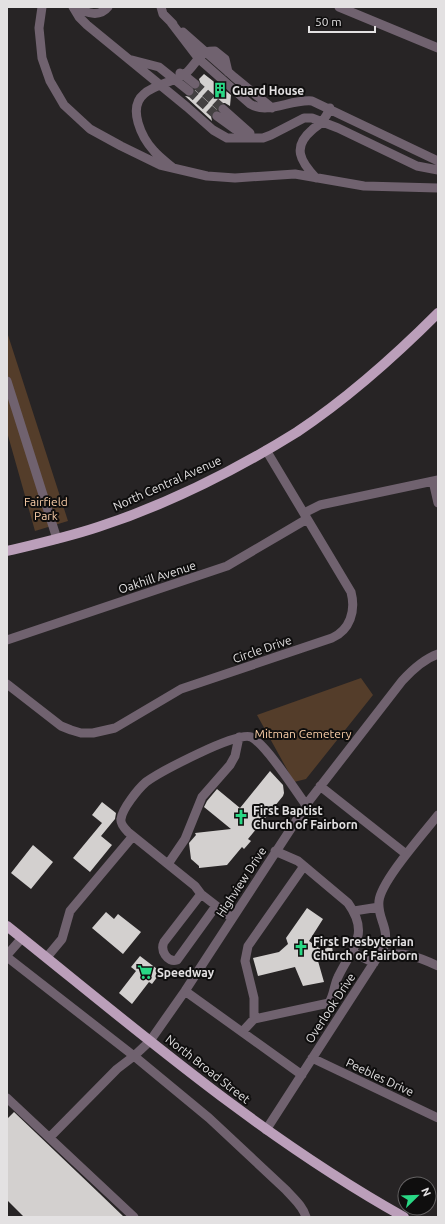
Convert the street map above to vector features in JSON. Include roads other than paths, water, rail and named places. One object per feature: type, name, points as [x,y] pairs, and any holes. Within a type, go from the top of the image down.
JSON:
[{"type":"main road","name":"North Central Avenue","points":[[7,551],[98,527],[196,487],[266,450],[297,431],[360,385],[438,313]]},
{"type":"main road","name":"North Broad Street","points":[[7,926],[205,1085],[266,1130],[342,1181],[404,1217]]},
{"type":"street","points":[[42,7],[39,28],[42,58],[50,81],[64,106],[90,129],[160,165],[207,176],[235,178],[295,174],[364,186],[438,188]]},
{"type":"street","points":[[73,7],[79,17],[87,24],[188,107],[213,130],[227,138],[263,138],[304,118],[312,118],[338,128],[417,166],[438,170]]},
{"type":"street","points":[[78,7],[91,14],[100,13],[108,7]]},
{"type":"street","points":[[161,7],[163,14],[170,21],[272,108]]},
{"type":"street","points":[[339,7],[438,48]]},
{"type":"street","points":[[170,21],[199,59],[250,104],[257,108],[272,108],[303,100],[312,101],[330,108],[438,161]]},
{"type":"street","points":[[174,168],[154,152],[145,139],[136,108],[138,100],[144,93],[184,75],[206,52]]},
{"type":"street","points":[[127,58],[159,67],[184,75],[192,88],[174,79],[159,67]]},
{"type":"street","points":[[316,178],[303,162],[299,151],[302,140],[312,129],[322,122],[330,108]]},
{"type":"street","points":[[220,112],[256,138]]},
{"type":"street","points":[[7,381],[12,411],[57,539]]},
{"type":"street","name":"Circle Drive","points":[[7,684],[61,726],[81,733],[93,733],[116,728],[181,689],[335,637],[347,626],[351,618],[353,600],[351,592],[266,450]]},
{"type":"street","name":"Oakhill Avenue","points":[[7,640],[227,566],[305,516],[320,504],[436,481],[438,503]]},
{"type":"street","name":"Highview Drive","points":[[50,1137],[117,1069],[150,1041],[185,991],[275,852],[320,786],[402,681],[414,668],[438,654]]},
{"type":"street","points":[[232,918],[201,894],[195,886],[125,829],[121,820],[132,796],[145,783],[195,754],[239,737],[246,736],[251,737],[261,746],[306,806]]},
{"type":"street","points":[[168,864],[185,839],[202,797],[230,765],[235,756],[239,737]]},
{"type":"street","points":[[320,786],[406,854]]},
{"type":"street","points":[[354,911],[379,907],[381,892],[406,854],[438,815]]},
{"type":"street","points":[[46,957],[62,939],[70,911],[133,836]]},
{"type":"street","points":[[242,1032],[254,1019],[328,1003],[337,977],[358,940],[358,923],[354,911],[348,903],[298,861],[275,852]]},
{"type":"street","points":[[254,1019],[254,998],[245,961],[248,946],[304,866]]},
{"type":"street","points":[[201,894],[162,946],[162,951],[170,960],[174,961],[180,956],[216,906]]},
{"type":"street","name":"Overlook Drive","points":[[266,1130],[384,947],[386,931],[379,907]]},
{"type":"street","points":[[22,938],[7,956],[134,1056],[209,1118],[294,1198],[306,1217]]},
{"type":"street","points":[[352,952],[376,960],[392,953],[406,954],[419,957],[438,966]]},
{"type":"street","points":[[185,991],[302,1075]]},
{"type":"street","points":[[330,1000],[344,1010]]},
{"type":"street","name":"Peebles Drive","points":[[312,1058],[438,1118]]},
{"type":"street","points":[[7,1098],[134,1217]]},
{"type":"tunnel","points":[[195,84],[223,109]]},
{"type":"tunnel","points":[[189,91],[217,116]]},
{"type":"place","name":"Guard House","points":[[220,90]]},
{"type":"place","name":"First Baptist Church of Fairborn","points":[[241,817]]},
{"type":"place","name":"First Presbyterian Church of Fairborn","points":[[301,948]]},
{"type":"place","name":"Speedway","points":[[145,972]]},
{"type":"park label","name":"Fairfield Park","points":[[46,508]]},
{"type":"park label","name":"Mitman Cemetery","points":[[303,733]]}]
